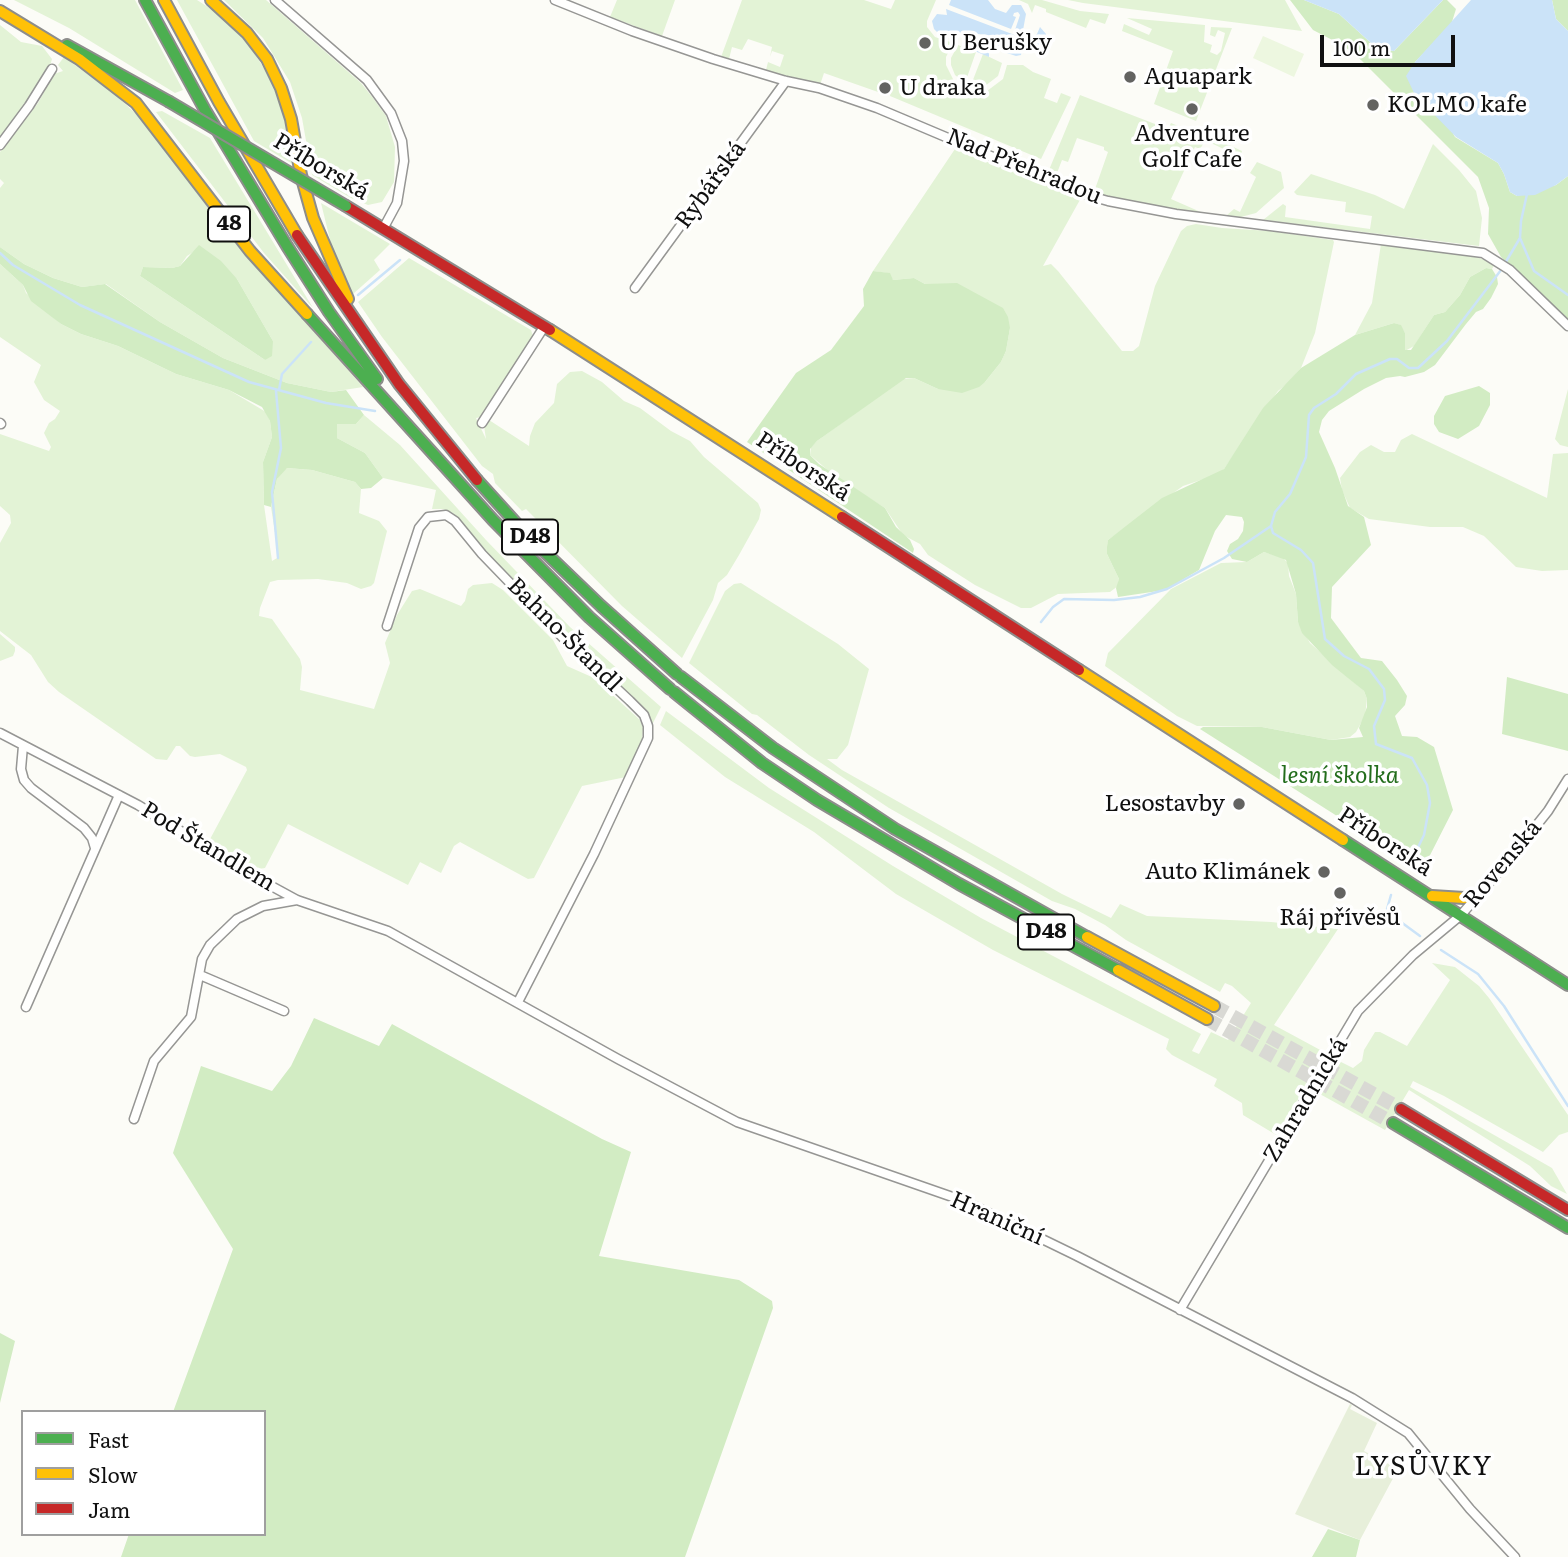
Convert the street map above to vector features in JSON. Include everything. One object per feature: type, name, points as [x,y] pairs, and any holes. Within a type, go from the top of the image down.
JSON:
[{"type":"main road","name":"D48","points":[[145,0],[205,110],[286,246],[368,367],[441,460],[541,570],[589,617],[672,691],[762,763],[817,800],[971,891],[1207,1019]]},
{"type":"main road","name":"D48","points":[[164,0],[219,102],[299,239],[399,384],[474,477],[526,533],[601,606],[679,675],[773,748],[895,829],[1214,1006]]},
{"type":"main road","points":[[211,0],[247,33],[275,73],[291,119],[301,175],[320,237],[356,314],[399,384]]},
{"type":"main road","name":"48","points":[[0,10],[79,59],[136,103],[250,251],[441,460]]},
{"type":"main road","name":"Příborská","points":[[0,10],[101,62],[346,206],[544,327],[1568,985]]},
{"type":"main road","points":[[1429,895],[1464,898],[1479,894]]},
{"type":"main road","points":[[1401,1109],[1568,1210]]},
{"type":"main road","points":[[1393,1123],[1568,1228]]},
{"type":"street","points":[[275,0],[367,80],[391,113],[402,141],[404,161],[397,203],[383,229]]},
{"type":"street","name":"Nad Přehradou","points":[[555,0],[632,32],[786,82],[819,88],[877,108],[1076,192],[1108,201],[1177,214],[1483,253],[1510,270],[1568,326]]},
{"type":"street","points":[[0,145],[52,69]]},
{"type":"street","name":"Rybářská","points":[[635,288],[786,82]]},
{"type":"street","points":[[482,423],[544,327]]},
{"type":"street","name":"Bahno-Štandl","points":[[387,626],[419,528],[428,517],[446,515],[456,521],[482,554],[567,642],[644,715],[648,726],[648,738],[594,854],[518,1002]]},
{"type":"street","name":"Pod Štandlem","points":[[0,733],[119,796],[297,900],[388,931],[430,953]]},
{"type":"street","points":[[23,746],[21,769],[24,779],[31,788],[85,828],[95,848]]},
{"type":"street","name":"Rovenská","points":[[1461,915],[1548,811],[1568,779]]},
{"type":"street","name":"Pod Štandlem","points":[[26,1007],[119,796]]},
{"type":"street","name":"Pod Štandlem","points":[[134,1119],[153,1061],[191,1017],[202,959],[210,945],[237,919],[263,906],[297,900]]},
{"type":"street","name":"Zahradnická","points":[[1180,1310],[1358,1011],[1413,955],[1461,915]]},
{"type":"street","name":"Hraniční","points":[[430,953],[737,1122],[964,1201],[1352,1398],[1408,1433],[1469,1509],[1515,1557]]},
{"type":"street","points":[[200,975],[284,1011]]},
{"type":"green space","points":[[14,0],[135,0],[183,90],[175,93],[69,28]]},
{"type":"green space","points":[[177,0],[197,0],[214,11],[246,40],[274,84],[288,119],[296,166],[254,141]]},
{"type":"green space","points":[[224,0],[266,0],[361,83],[373,98],[386,116],[395,147],[394,182],[382,202],[368,205],[312,175],[302,118],[290,82],[263,38]]},
{"type":"green space","points":[[617,0],[675,0],[662,36],[610,17]]},
{"type":"green space","points":[[742,0],[864,0],[891,9],[895,0],[936,0],[927,27],[935,37],[953,43],[946,57],[946,65],[955,83],[973,92],[987,91],[1003,79],[1007,65],[1023,65],[1051,79],[1044,98],[1057,103],[1061,93],[1071,97],[1041,159],[890,96],[891,90],[881,87],[878,92],[824,73],[819,88],[766,70],[768,62],[780,67],[784,55],[772,51],[770,57],[772,47],[748,39],[742,50],[732,47],[729,59],[721,57]]},
{"type":"green space","points":[[1019,0],[1042,0],[1080,11],[1109,14],[1105,24],[1090,19],[1086,28],[1035,5],[1032,13],[1028,4]]},
{"type":"green space","points":[[1068,0],[1285,0],[1302,31],[1083,3]]},
{"type":"green space","points":[[1290,0],[1304,0],[1339,14],[1371,43],[1394,51],[1443,0],[1447,0],[1456,9],[1451,25],[1415,62],[1455,137],[1498,163],[1510,192],[1517,196],[1556,185],[1568,176],[1568,319],[1501,257],[1488,234],[1489,208],[1478,177],[1361,60],[1344,46],[1313,30]]},
{"type":"green space","points":[[1552,0],[1568,0],[1568,31],[1556,19]]},
{"type":"green space","points":[[1127,18],[1205,25],[1204,42],[1212,45],[1210,52],[1217,55],[1221,51],[1225,33],[1218,30],[1215,37],[1210,35],[1211,27],[1232,28],[1196,121],[1154,104],[1173,51],[1122,31],[1124,24],[1149,35],[1152,29]]},
{"type":"green space","points":[[0,25],[21,42],[42,46],[52,59],[0,141]]},
{"type":"green space","points":[[1263,36],[1304,54],[1294,77],[1253,58]]},
{"type":"green space","points":[[958,45],[976,52],[965,83],[955,75],[951,65],[951,58]]},
{"type":"green space","points":[[983,54],[1002,63],[998,76],[985,86],[971,85]]},
{"type":"green space","points":[[64,57],[116,95],[140,118],[232,239],[363,387],[331,392],[287,383],[223,358],[160,322],[106,284],[82,287],[53,278],[24,264],[0,247],[0,188],[4,183],[0,179],[0,152],[38,103],[54,74],[63,71],[58,65]],"holes":[[[195,251],[237,279],[273,341],[265,360],[140,276],[143,267],[180,266],[187,256]]]},
{"type":"green space","points":[[1080,95],[1168,129],[1171,123],[1207,138],[1200,149],[1195,147],[1171,199],[1203,213],[1227,215],[1234,209],[1240,212],[1256,177],[1250,173],[1257,162],[1281,172],[1284,188],[1256,213],[1237,218],[1181,212],[1094,192],[1108,152],[1104,147],[1077,138],[1068,162],[1062,160],[1057,173],[1049,170]]},
{"type":"green space","points":[[162,111],[210,138],[313,308],[264,253],[156,112]]},
{"type":"green space","points":[[1212,137],[1242,151],[1240,157],[1209,142]]},
{"type":"green space","points":[[1433,144],[1476,191],[1482,218],[1479,246],[1263,220],[1283,204],[1286,206],[1285,217],[1370,229],[1372,216],[1345,212],[1346,202],[1297,195],[1294,192],[1311,174],[1375,195],[1404,209]]},
{"type":"green space","points":[[955,149],[1081,198],[1043,266],[1051,264],[1058,271],[1122,351],[1133,351],[1139,346],[1155,286],[1181,231],[1187,226],[1196,224],[1270,231],[1334,242],[1315,333],[1301,368],[1278,391],[1224,469],[1216,475],[1183,486],[1108,540],[1107,554],[1119,579],[1118,586],[1110,592],[1058,594],[1031,608],[1021,608],[975,585],[928,555],[920,544],[903,535],[885,508],[837,478],[810,455],[811,447],[817,441],[902,379],[914,378],[938,389],[985,382],[1001,362],[1010,328],[935,285],[925,284],[914,278],[893,280],[887,273],[873,271]]},
{"type":"green space","points":[[321,203],[390,244],[374,260],[380,270],[353,294],[335,260]]},
{"type":"green space","points":[[1381,244],[1471,255],[1495,264],[1492,269],[1486,268],[1470,277],[1460,295],[1445,312],[1434,315],[1414,346],[1405,351],[1405,333],[1400,325],[1394,323],[1355,335],[1372,303]]},
{"type":"green space","points":[[199,245],[221,261],[237,279],[273,341],[272,356],[265,360],[140,276],[143,267],[180,266]]},
{"type":"green space","points":[[0,247],[24,264],[53,278],[82,287],[105,284],[160,322],[223,358],[287,383],[331,392],[346,390],[364,415],[356,424],[337,424],[337,438],[365,453],[383,478],[371,488],[361,489],[355,482],[312,470],[287,468],[277,479],[271,507],[264,505],[263,462],[272,437],[270,421],[262,407],[229,390],[176,374],[118,346],[81,334],[61,324],[31,301],[23,285],[0,264]]},
{"type":"green space","points":[[409,258],[531,330],[533,336],[482,417],[476,418],[486,439],[484,426],[489,420],[529,446],[535,423],[554,403],[557,384],[570,372],[582,371],[602,382],[624,401],[640,408],[671,431],[690,441],[704,457],[758,503],[761,510],[759,519],[727,575],[718,583],[713,600],[682,658],[622,606],[526,509],[522,511],[495,483],[493,474],[482,466],[358,302]]},
{"type":"green space","points":[[0,264],[23,285],[26,293],[61,324],[81,334],[118,346],[176,374],[229,390],[266,412],[272,437],[263,462],[264,505],[272,561],[277,558],[278,552],[271,507],[277,479],[283,470],[312,470],[355,482],[361,489],[359,513],[379,521],[387,531],[374,583],[361,589],[347,583],[318,579],[278,580],[270,582],[260,608],[259,616],[272,619],[300,659],[300,690],[374,709],[390,663],[385,643],[397,615],[412,591],[420,589],[461,606],[468,589],[473,585],[492,583],[503,590],[553,640],[567,666],[594,678],[640,720],[643,728],[642,740],[626,777],[582,786],[534,878],[528,879],[460,842],[454,846],[441,873],[420,862],[408,885],[288,824],[265,868],[258,869],[209,841],[247,770],[246,767],[220,754],[190,756],[180,746],[176,746],[167,760],[156,759],[59,692],[48,682],[31,655],[0,631],[0,543],[11,523],[10,515],[0,506],[0,434],[49,451],[51,447],[44,433],[60,411],[44,400],[34,382],[41,365],[0,337]]},
{"type":"green space","name":"lesní školka","points":[[1486,268],[1492,269],[1497,277],[1498,284],[1491,298],[1483,309],[1476,312],[1435,365],[1424,372],[1386,378],[1364,389],[1329,411],[1322,420],[1319,432],[1348,506],[1364,517],[1371,545],[1332,587],[1331,618],[1361,658],[1382,661],[1397,680],[1407,696],[1405,705],[1395,716],[1402,736],[1417,737],[1434,747],[1453,810],[1425,865],[1417,866],[1408,863],[1401,849],[1400,856],[1200,729],[1262,727],[1331,740],[1363,737],[1359,728],[1367,707],[1364,691],[1332,665],[1302,633],[1298,622],[1296,594],[1286,560],[1264,552],[1247,562],[1232,559],[1227,551],[1243,531],[1244,522],[1242,517],[1226,515],[1215,531],[1199,570],[1165,590],[1118,597],[1116,588],[1119,579],[1107,554],[1107,547],[1108,540],[1162,498],[1224,469],[1263,408],[1301,368],[1355,335],[1394,323],[1401,325],[1405,333],[1405,350],[1411,350],[1434,315],[1445,312],[1460,295],[1470,277]]},
{"type":"green space","points":[[873,271],[890,273],[893,280],[914,278],[925,284],[957,283],[1003,308],[1010,328],[1001,362],[979,387],[962,393],[938,389],[914,378],[906,378],[817,441],[810,449],[810,455],[819,464],[885,508],[896,527],[910,540],[913,553],[747,442],[796,373],[831,350],[864,306],[863,289]]},
{"type":"green space","points":[[1479,386],[1490,393],[1490,405],[1479,426],[1458,439],[1439,432],[1434,424],[1434,416],[1445,396]]},
{"type":"green space","points":[[1568,389],[1568,447],[1560,445],[1555,439]]},
{"type":"green space","points":[[364,415],[400,445],[570,627],[661,707],[651,727],[498,567],[453,513],[432,509],[436,490],[383,478],[365,453],[337,438],[337,424],[356,424]]},
{"type":"green space","points":[[1412,434],[1547,498],[1553,454],[1568,453],[1568,570],[1542,571],[1516,567],[1484,536],[1463,527],[1430,527],[1369,519],[1350,508],[1340,478],[1360,452],[1371,445],[1384,452],[1395,452],[1401,440]]},
{"type":"green space","points":[[1264,552],[1283,558],[1288,563],[1289,576],[1296,594],[1298,622],[1310,643],[1364,691],[1367,699],[1365,716],[1350,737],[1331,740],[1262,727],[1197,726],[1177,716],[1105,666],[1108,653],[1171,589],[1221,563],[1247,562]]},
{"type":"green space","points":[[741,583],[838,644],[869,669],[848,745],[837,759],[827,759],[842,770],[1062,894],[1111,918],[1120,904],[1147,916],[1271,922],[1338,929],[1274,1025],[1324,1052],[1278,1136],[1243,1115],[1242,1103],[1214,1086],[1217,1079],[1172,1055],[1166,1049],[1169,1039],[993,950],[896,894],[814,832],[725,777],[660,725],[666,711],[769,788],[893,866],[981,918],[1201,1034],[1192,1051],[1199,1054],[1211,1032],[1228,1040],[1251,1003],[1232,986],[1225,983],[1220,992],[1126,940],[1105,925],[1075,909],[1052,901],[889,808],[752,714],[689,663],[725,591],[734,584]]},
{"type":"green space","points":[[0,634],[15,647],[15,651],[13,656],[0,661]]},
{"type":"green space","points":[[1507,677],[1568,694],[1568,751],[1502,734]]},
{"type":"green space","points":[[1432,963],[1455,967],[1479,986],[1489,998],[1568,1115],[1568,1132],[1559,1135],[1543,1152],[1444,1096],[1413,1081],[1410,1087],[1552,1168],[1567,1194],[1551,1186],[1530,1166],[1409,1090],[1385,1130],[1318,1093],[1337,1060],[1353,1068],[1362,1061],[1364,1050],[1375,1032],[1407,1046],[1450,980]]},
{"type":"green space","points":[[314,1018],[379,1046],[392,1024],[602,1139],[631,1152],[599,1256],[739,1280],[772,1301],[773,1308],[685,1557],[121,1557],[128,1536],[266,1536],[266,1410],[174,1410],[233,1249],[173,1153],[201,1066],[272,1091],[291,1066]]},
{"type":"green space","points":[[0,1333],[15,1341],[0,1403]]},
{"type":"green space","points":[[1350,1404],[1350,1409],[1377,1423],[1364,1451],[1398,1469],[1360,1540],[1295,1514]]},
{"type":"green space","points":[[1328,1529],[1360,1540],[1356,1557],[1312,1557]]},
{"type":"water","points":[[951,0],[988,0],[995,9],[1006,13],[1012,5],[1021,5],[1026,14],[1022,33],[1015,30],[1020,15],[1018,12],[1014,13],[1013,16],[1016,17],[1011,29],[949,5]]},
{"type":"water","points":[[1304,0],[1443,0],[1394,51],[1371,43],[1339,14]]},
{"type":"water","points":[[1471,0],[1552,0],[1556,19],[1568,31],[1568,176],[1535,195],[1517,196],[1510,192],[1498,163],[1456,137],[1415,95],[1406,76],[1415,62]]},
{"type":"water","points":[[946,9],[1020,37],[1023,45],[1021,55],[1004,52],[988,35],[970,37],[954,31],[937,32],[932,21],[937,14],[947,15]]},
{"type":"water","points":[[1040,27],[1046,34],[1045,42],[1051,44],[1043,53],[1037,55],[1036,41],[1032,38]]},
{"type":"water","points":[[976,41],[984,41],[989,45],[989,57],[970,49]]},
{"type":"waterway","points":[[1527,194],[1520,238],[1534,271],[1568,295]]},
{"type":"waterway","points":[[1409,866],[1424,835],[1430,803],[1427,785],[1412,758],[1376,744],[1374,726],[1385,700],[1384,689],[1369,669],[1344,656],[1325,639],[1313,563],[1301,550],[1273,533],[1271,526],[1275,512],[1290,494],[1306,457],[1309,415],[1314,408],[1336,394],[1356,374],[1390,359],[1397,359],[1409,368],[1418,368],[1447,341],[1501,270],[1520,238]]},
{"type":"waterway","points":[[0,253],[13,265],[80,305],[249,382],[326,403],[375,411]]},
{"type":"waterway","points":[[358,295],[400,260]]},
{"type":"waterway","points":[[279,390],[282,374],[311,342]]},
{"type":"waterway","points":[[276,391],[281,448],[272,492],[278,558]]},
{"type":"waterway","points":[[1041,622],[1053,607],[1064,599],[1114,600],[1140,597],[1167,589],[1224,558],[1271,526]]},
{"type":"waterway","points":[[1391,895],[1387,909],[1390,914],[1420,936]]},
{"type":"waterway","points":[[1441,950],[1478,974],[1504,1006],[1568,1106]]},
{"type":"tunnel","points":[[1214,1006],[1401,1109]]},
{"type":"tunnel","points":[[1207,1019],[1393,1123]]},
{"type":"traffic: fast","points":[[145,0],[205,110],[287,246],[329,312],[377,379]]},
{"type":"traffic: fast","points":[[67,45],[168,101]]},
{"type":"traffic: fast","points":[[168,101],[346,206]]},
{"type":"traffic: fast","points":[[307,314],[493,520],[589,617],[670,689]]},
{"type":"traffic: fast","points":[[477,480],[525,533],[677,674]]},
{"type":"traffic: fast","points":[[681,677],[773,748],[895,829],[1087,937]]},
{"type":"traffic: fast","points":[[674,692],[762,763],[817,800],[959,884],[1118,970]]},
{"type":"traffic: fast","points":[[1343,840],[1568,985]]},
{"type":"traffic: fast","points":[[1393,1123],[1568,1228]]},
{"type":"traffic: slow","points":[[164,0],[219,102],[297,235]]},
{"type":"traffic: slow","points":[[211,0],[247,33],[267,59],[281,88],[291,119],[301,175],[313,218],[348,299]]},
{"type":"traffic: slow","points":[[0,11],[79,59],[136,103],[250,251],[307,314]]},
{"type":"traffic: slow","points":[[550,330],[842,517]]},
{"type":"traffic: slow","points":[[1079,670],[1343,840]]},
{"type":"traffic: slow","points":[[1432,896],[1464,898],[1479,894]]},
{"type":"traffic: slow","points":[[1087,937],[1214,1006]]},
{"type":"traffic: slow","points":[[1118,970],[1207,1019]]},
{"type":"traffic: jam","points":[[346,206],[550,330]]},
{"type":"traffic: jam","points":[[297,235],[399,384],[477,480]]},
{"type":"traffic: jam","points":[[842,517],[1079,670]]},
{"type":"traffic: jam","points":[[1401,1109],[1568,1210]]},
{"type":"place","name":"U Berušky","points":[[925,43]]},
{"type":"place","name":"Aquapark","points":[[1130,77]]},
{"type":"place","name":"U draka","points":[[885,88]]},
{"type":"place","name":"KOLMO kafe","points":[[1373,105]]},
{"type":"place","name":"Adventure Golf Cafe","points":[[1192,109]]},
{"type":"place","name":"Lesostavby","points":[[1239,804]]},
{"type":"place","name":"Auto Klimánek","points":[[1324,872]]},
{"type":"place","name":"Ráj přívěsů","points":[[1340,893]]},
{"type":"district","name":"LYSŮVKY","points":[[1424,1467]]}]
